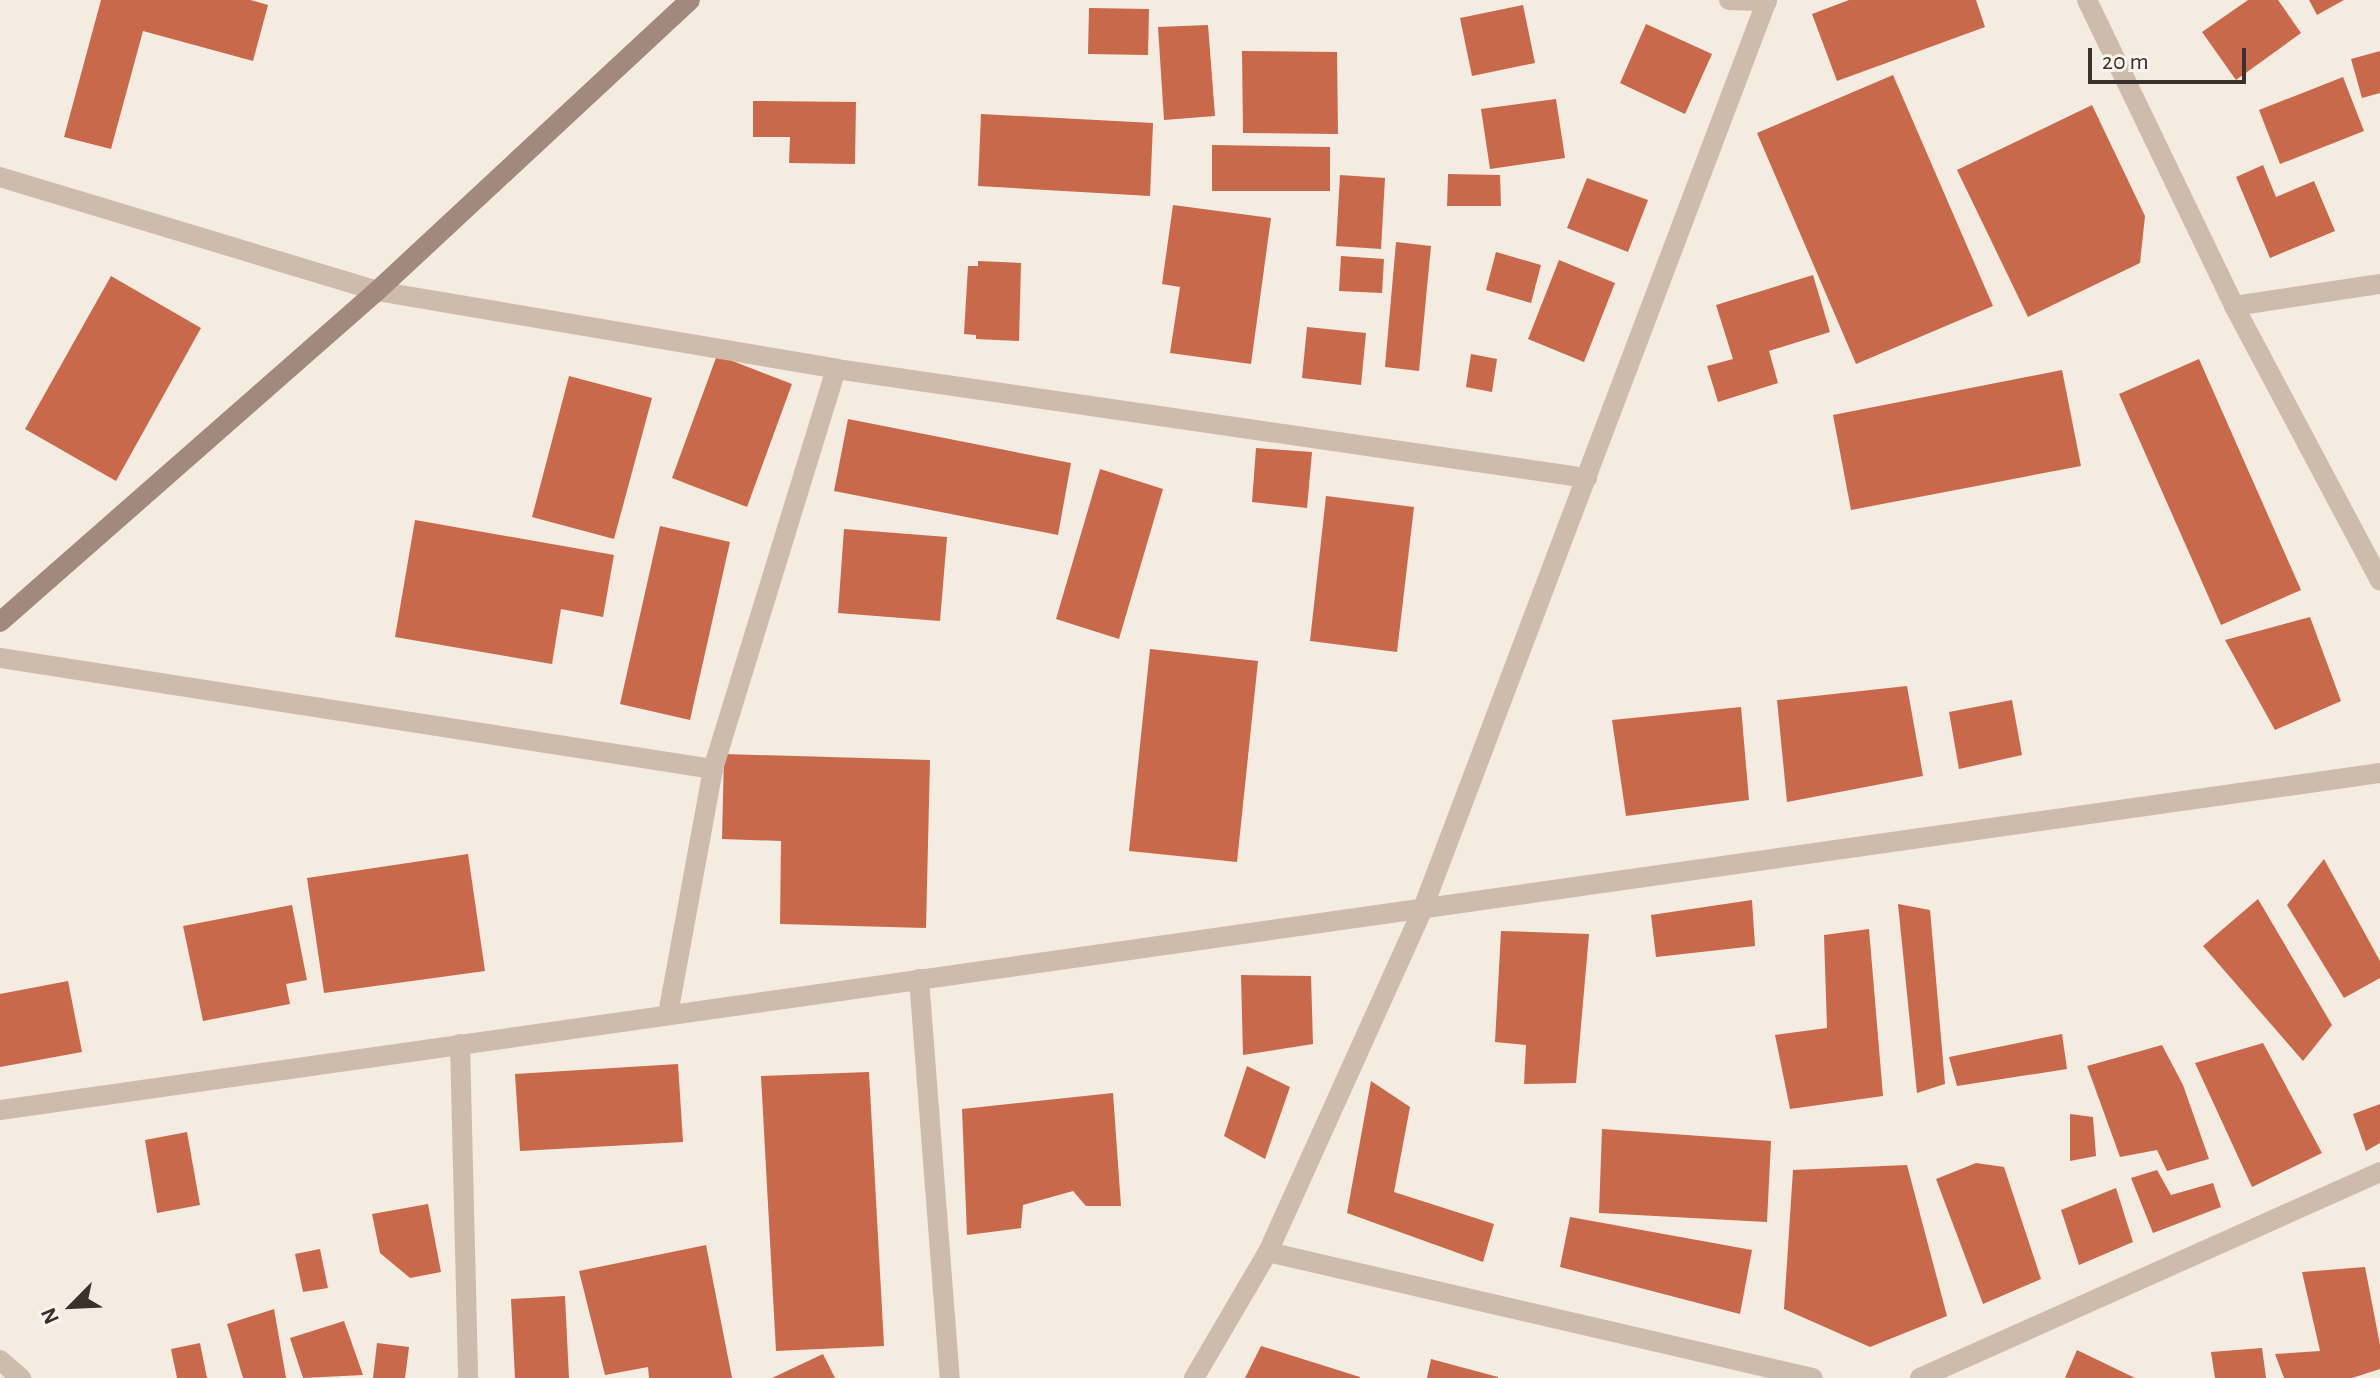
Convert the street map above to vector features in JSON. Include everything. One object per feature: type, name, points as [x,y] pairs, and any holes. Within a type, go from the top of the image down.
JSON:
[{"type":"street","points":[[0,622],[377,291],[690,0]]},
{"type":"street","points":[[1194,1378],[1268,1252],[1423,908],[1767,1],[1729,0]]},
{"type":"street","points":[[2087,0],[2234,306],[2380,581]]},
{"type":"street","points":[[0,177],[377,291],[836,369],[1587,478]]},
{"type":"street","points":[[2234,306],[2380,284]]},
{"type":"street","points":[[668,1015],[713,769],[836,369]]},
{"type":"street","points":[[0,658],[713,769]]},
{"type":"street","points":[[0,1110],[2380,773]]},
{"type":"street","points":[[919,979],[950,1378]]},
{"type":"street","points":[[460,1044],[468,1378]]},
{"type":"street","points":[[1920,1378],[2380,1172]]},
{"type":"street","points":[[1268,1252],[1813,1378]]},
{"type":"street","points":[[0,1360],[21,1378]]},
{"type":"building","points":[[101,0],[250,0],[268,5],[253,61],[143,31],[111,149],[64,137]]},
{"type":"building","points":[[1849,0],[1976,0],[1985,27],[1837,81],[1812,14]]},
{"type":"building","points":[[2248,0],[2278,0],[2301,33],[2236,80],[2202,32]]},
{"type":"building","points":[[2309,0],[2344,0],[2317,15]]},
{"type":"building","points":[[1523,5],[1535,63],[1472,76],[1460,18]]},
{"type":"building","points":[[1089,8],[1149,9],[1148,55],[1088,54]]},
{"type":"building","points":[[1646,24],[1712,54],[1685,114],[1620,83]]},
{"type":"building","points":[[1208,25],[1215,116],[1164,120],[1158,27]]},
{"type":"building","points":[[1242,51],[1337,52],[1338,134],[1243,133]]},
{"type":"building","points":[[2380,51],[2380,93],[2362,98],[2351,59]]},
{"type":"building","points":[[1893,75],[1993,306],[1856,364],[1757,133]]},
{"type":"building","points":[[2343,77],[2364,131],[2280,164],[2259,110]]},
{"type":"building","points":[[1556,99],[1565,158],[1490,169],[1481,109]]},
{"type":"building","points":[[753,101],[856,102],[855,164],[789,163],[790,137],[753,137]]},
{"type":"building","points":[[2092,105],[2145,216],[2140,263],[2028,317],[1957,170]]},
{"type":"building","points":[[981,114],[1153,123],[1150,196],[978,186]]},
{"type":"building","points":[[1212,145],[1330,147],[1330,191],[1212,191]]},
{"type":"building","points":[[2263,165],[2276,197],[2314,181],[2335,231],[2270,258],[2236,177]]},
{"type":"building","points":[[1448,174],[1500,175],[1501,206],[1447,206]]},
{"type":"building","points":[[1340,175],[1385,178],[1381,249],[1336,246]]},
{"type":"building","points":[[1587,178],[1648,200],[1628,252],[1567,228]]},
{"type":"building","points":[[1173,205],[1271,218],[1251,364],[1170,353],[1180,287],[1162,284]]},
{"type":"building","points":[[1396,242],[1431,246],[1419,371],[1385,367]]},
{"type":"building","points":[[1496,252],[1541,265],[1531,303],[1486,290]]},
{"type":"building","points":[[1341,256],[1384,259],[1382,293],[1339,291]]},
{"type":"building","points":[[1559,260],[1615,283],[1584,362],[1528,339]]},
{"type":"building","points":[[978,261],[1021,263],[1019,341],[976,339],[976,335],[964,334],[968,266],[978,266]]},
{"type":"building","points":[[1813,275],[1830,332],[1769,351],[1778,383],[1718,402],[1707,366],[1733,359],[1716,305]]},
{"type":"building","points":[[111,276],[201,328],[116,481],[25,429]]},
{"type":"building","points":[[1307,327],[1366,333],[1361,385],[1302,378]]},
{"type":"building","points":[[1471,354],[1497,359],[1492,392],[1466,387]]},
{"type":"building","points":[[717,355],[792,384],[747,507],[672,478]]},
{"type":"building","points":[[2199,359],[2301,590],[2221,625],[2119,394]]},
{"type":"building","points":[[2062,370],[2081,466],[1851,510],[1833,415]]},
{"type":"building","points":[[569,376],[652,398],[614,539],[532,517]]},
{"type":"building","points":[[848,419],[1071,463],[1058,535],[834,491]]},
{"type":"building","points":[[1256,448],[1312,452],[1307,508],[1252,502]]},
{"type":"building","points":[[1100,469],[1163,489],[1119,639],[1056,619]]},
{"type":"building","points":[[1326,496],[1414,507],[1397,652],[1310,641]]},
{"type":"building","points":[[415,520],[614,555],[603,617],[561,609],[552,664],[395,637]]},
{"type":"building","points":[[660,526],[730,542],[690,720],[620,704]]},
{"type":"building","points":[[844,529],[947,537],[940,621],[838,613]]},
{"type":"building","points":[[2310,617],[2341,701],[2275,730],[2225,640]]},
{"type":"building","points":[[1150,649],[1258,661],[1237,862],[1129,851]]},
{"type":"building","points":[[1907,686],[1923,776],[1787,802],[1777,700]]},
{"type":"building","points":[[2012,700],[2022,755],[1959,769],[1949,712]]},
{"type":"building","points":[[1741,707],[1749,800],[1626,816],[1612,720]]},
{"type":"building","points":[[724,754],[930,760],[926,928],[780,924],[781,841],[722,839]]},
{"type":"building","points":[[468,854],[485,971],[324,993],[307,878]]},
{"type":"building","points":[[2324,859],[2380,961],[2380,978],[2344,998],[2287,905]]},
{"type":"building","points":[[2258,899],[2332,1025],[2303,1061],[2203,946]]},
{"type":"building","points":[[1752,900],[1755,946],[1656,957],[1651,915]]},
{"type":"building","points":[[1898,904],[1930,910],[1945,1084],[1917,1093]]},
{"type":"building","points":[[292,905],[307,980],[286,984],[290,1004],[203,1021],[183,926]]},
{"type":"building","points":[[1869,929],[1883,1096],[1790,1109],[1775,1035],[1827,1028],[1824,935]]},
{"type":"building","points":[[1501,931],[1589,934],[1576,1083],[1524,1084],[1526,1045],[1495,1042]]},
{"type":"building","points":[[1241,975],[1311,976],[1313,1044],[1243,1055]]},
{"type":"building","points":[[68,981],[82,1052],[0,1067],[0,994]]},
{"type":"building","points":[[2062,1034],[2067,1069],[1957,1086],[1949,1057]]},
{"type":"building","points":[[2263,1043],[2322,1153],[2252,1187],[2195,1063]]},
{"type":"building","points":[[2162,1045],[2183,1085],[2209,1159],[2167,1171],[2157,1150],[2120,1157],[2087,1066]]},
{"type":"building","points":[[678,1064],[683,1142],[520,1151],[515,1074]]},
{"type":"building","points":[[1247,1066],[1290,1087],[1265,1159],[1224,1136]]},
{"type":"building","points":[[869,1072],[884,1346],[776,1351],[761,1076]]},
{"type":"building","points":[[1371,1081],[1410,1107],[1394,1192],[1494,1224],[1483,1262],[1347,1213]]},
{"type":"building","points":[[1113,1093],[1121,1206],[1086,1206],[1073,1191],[1023,1205],[1021,1228],[967,1235],[962,1109]]},
{"type":"building","points":[[2380,1104],[2380,1143],[2366,1151],[2353,1114]]},
{"type":"building","points":[[2070,1114],[2093,1117],[2096,1156],[2070,1161]]},
{"type":"building","points":[[1602,1129],[1771,1141],[1767,1222],[1599,1213]]},
{"type":"building","points":[[187,1132],[200,1205],[157,1213],[145,1140]]},
{"type":"building","points":[[1976,1163],[2004,1167],[2041,1279],[1983,1304],[1936,1179]]},
{"type":"building","points":[[1907,1165],[1947,1316],[1870,1347],[1784,1309],[1793,1170]]},
{"type":"building","points":[[2157,1170],[2171,1195],[2213,1183],[2221,1207],[2153,1233],[2131,1178]]},
{"type":"building","points":[[2116,1188],[2133,1242],[2079,1265],[2061,1210]]},
{"type":"building","points":[[428,1204],[441,1272],[410,1278],[380,1253],[372,1214]]},
{"type":"building","points":[[1570,1217],[1752,1250],[1740,1314],[1560,1267]]},
{"type":"building","points":[[706,1245],[732,1378],[649,1378],[648,1367],[605,1375],[579,1271]]},
{"type":"building","points":[[320,1249],[328,1288],[303,1292],[295,1254]]},
{"type":"building","points":[[2365,1267],[2380,1345],[2380,1369],[2352,1378],[2284,1378],[2275,1354],[2320,1351],[2302,1272]]},
{"type":"building","points":[[565,1296],[569,1378],[515,1378],[511,1299]]},
{"type":"building","points":[[274,1309],[286,1378],[243,1378],[227,1324]]},
{"type":"building","points":[[344,1321],[363,1375],[303,1378],[290,1338]]},
{"type":"building","points":[[200,1343],[207,1378],[177,1378],[171,1349]]},
{"type":"building","points":[[377,1343],[409,1347],[405,1378],[373,1378]]},
{"type":"building","points":[[1261,1346],[1360,1377],[1360,1378],[1245,1378]]},
{"type":"building","points":[[2262,1348],[2266,1378],[2215,1378],[2211,1352]]},
{"type":"building","points":[[2077,1350],[2135,1378],[2065,1378]]},
{"type":"building","points":[[823,1354],[835,1378],[772,1378]]},
{"type":"building","points":[[1431,1359],[1498,1377],[1498,1378],[1427,1378]]}]
